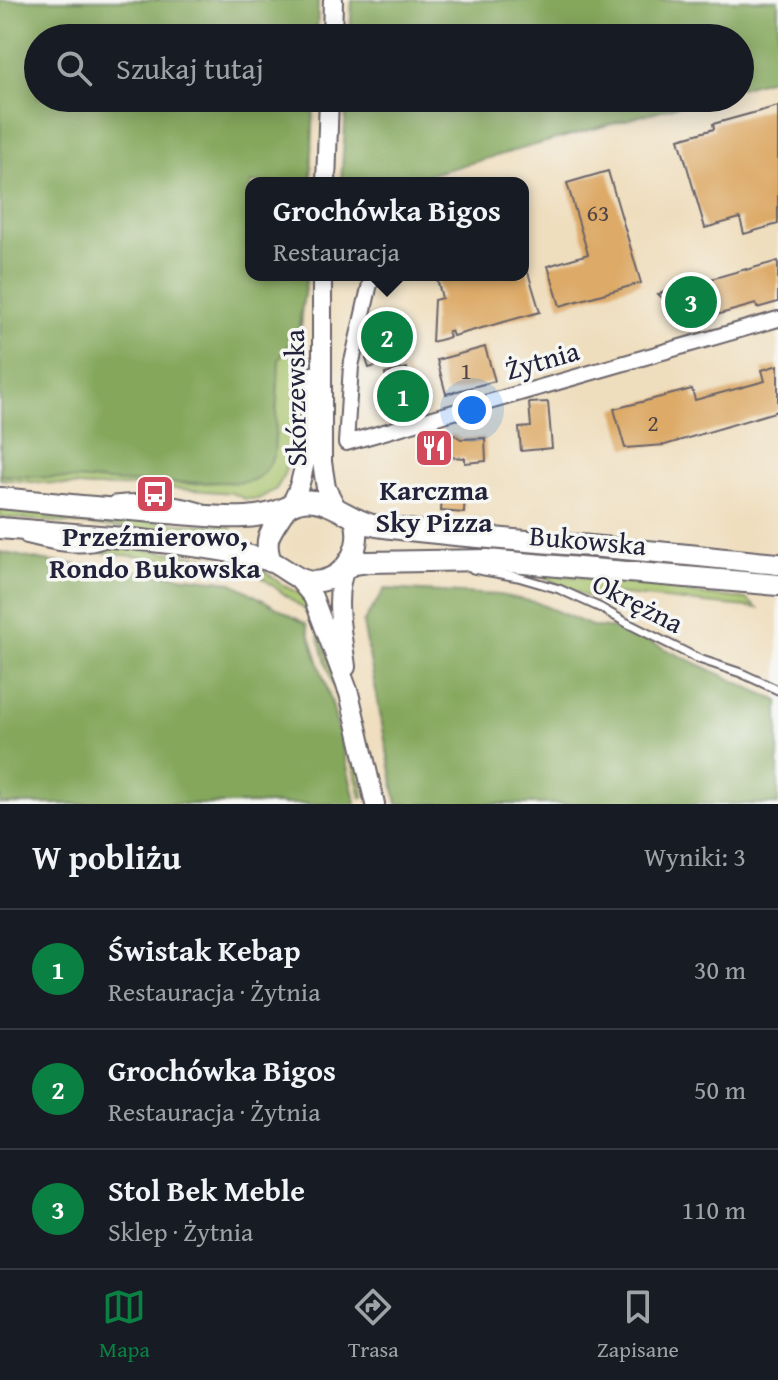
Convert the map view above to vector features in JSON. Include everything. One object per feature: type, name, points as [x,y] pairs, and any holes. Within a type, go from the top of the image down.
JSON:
[{"type":"main road","points":[[0,498],[104,508],[264,516],[298,502],[315,501],[346,515],[358,531],[346,568],[324,581],[308,582],[271,562],[236,553],[3,528]]},
{"type":"main road","points":[[271,562],[268,536],[287,507]]},
{"type":"main road","name":"Bukowska","points":[[346,515],[377,526],[778,564]]},
{"type":"main road","name":"Bukowska","points":[[346,568],[363,562],[518,562],[778,585]]},
{"type":"street","points":[[332,24],[333,0]]},
{"type":"street","points":[[326,177],[329,112]]},
{"type":"street","name":"Skórzewska","points":[[322,281],[323,477],[326,488],[346,515]]},
{"type":"street","name":"Skórzewska","points":[[287,507],[298,493],[303,470],[322,281]]},
{"type":"street","points":[[346,443],[351,366],[371,281]]},
{"type":"street","name":"Żytnia","points":[[346,443],[778,319]]},
{"type":"street","points":[[346,568],[340,580],[338,596],[349,693],[375,804]]},
{"type":"street","points":[[297,578],[313,597],[349,693]]},
{"type":"lane","points":[[322,449],[346,443]]},
{"type":"lane","name":"Okrężna","points":[[427,560],[536,581],[559,589],[699,659],[778,690]]},
{"type":"green space","points":[[0,0],[318,0],[317,24],[24,24],[24,112],[314,112],[311,177],[245,177],[245,281],[306,281],[299,327],[279,360],[274,453],[268,467],[257,478],[242,482],[161,483],[0,475]]},
{"type":"green space","points":[[352,0],[778,0],[778,77],[754,84],[754,24],[351,24]]},
{"type":"green space","points":[[346,112],[655,112],[421,177],[341,177]]},
{"type":"green space","points":[[301,315],[286,469],[276,489],[258,499],[245,499],[232,493],[138,486],[91,487],[0,479],[0,475],[191,484],[215,482],[271,462],[279,360],[299,327]]},
{"type":"green space","points":[[0,509],[231,526],[231,541],[0,517]]},
{"type":"green space","points":[[116,548],[229,560],[226,565],[92,552]]},
{"type":"green space","points":[[0,552],[44,561],[231,582],[306,624],[332,704],[356,804],[0,804]]},
{"type":"green space","points":[[243,563],[262,569],[282,585],[299,593],[308,601],[313,616]]},
{"type":"green space","points":[[546,574],[635,582],[696,594],[746,599],[757,608],[603,593],[599,602],[545,578]]},
{"type":"green space","points":[[385,589],[499,595],[535,602],[594,627],[622,629],[778,701],[778,804],[397,804],[363,623]]},
{"type":"green space","points":[[320,631],[365,797],[361,798],[318,636]]},
{"type":"building","points":[[778,106],[778,224],[744,234],[740,218],[705,228],[679,139],[714,129],[713,124]]},
{"type":"building","points":[[608,171],[641,283],[560,306],[548,266],[588,254],[567,183]]},
{"type":"building","points":[[778,261],[778,302],[757,308],[756,304],[684,324],[678,303],[669,304],[658,294],[746,269]]},
{"type":"building","points":[[529,276],[540,312],[453,336],[448,331],[450,337],[432,342],[434,300],[442,298],[438,281],[529,281]]},
{"type":"building","points":[[393,341],[398,360],[369,368],[366,359],[383,354],[381,344]]},
{"type":"building","points":[[485,347],[495,381],[446,394],[437,360]]},
{"type":"building","points":[[778,365],[778,411],[665,445],[625,448],[614,409],[692,389],[695,400],[765,381],[762,370]]},
{"type":"building","points":[[407,368],[416,402],[394,408],[385,374]]},
{"type":"building","points":[[548,402],[552,448],[521,451],[519,428],[531,427],[529,403]]},
{"type":"building","points":[[453,434],[461,439],[485,438],[486,461],[465,463],[465,458],[434,451],[433,443]]},
{"type":"building","points":[[454,488],[465,488],[464,513],[441,511],[442,496],[453,497]]},
{"type":"place","name":"Stol Bek Meble","points":[[691,302]]},
{"type":"place","name":"Grochówka Bigos","points":[[387,337]]},
{"type":"place","name":"Świstak Kebap","points":[[403,396]]},
{"type":"place","name":"Karczma Sky Pizza","points":[[434,448]]},
{"type":"place","name":"Przeźmierowo, Rondo Bukowska","points":[[155,494]]}]
